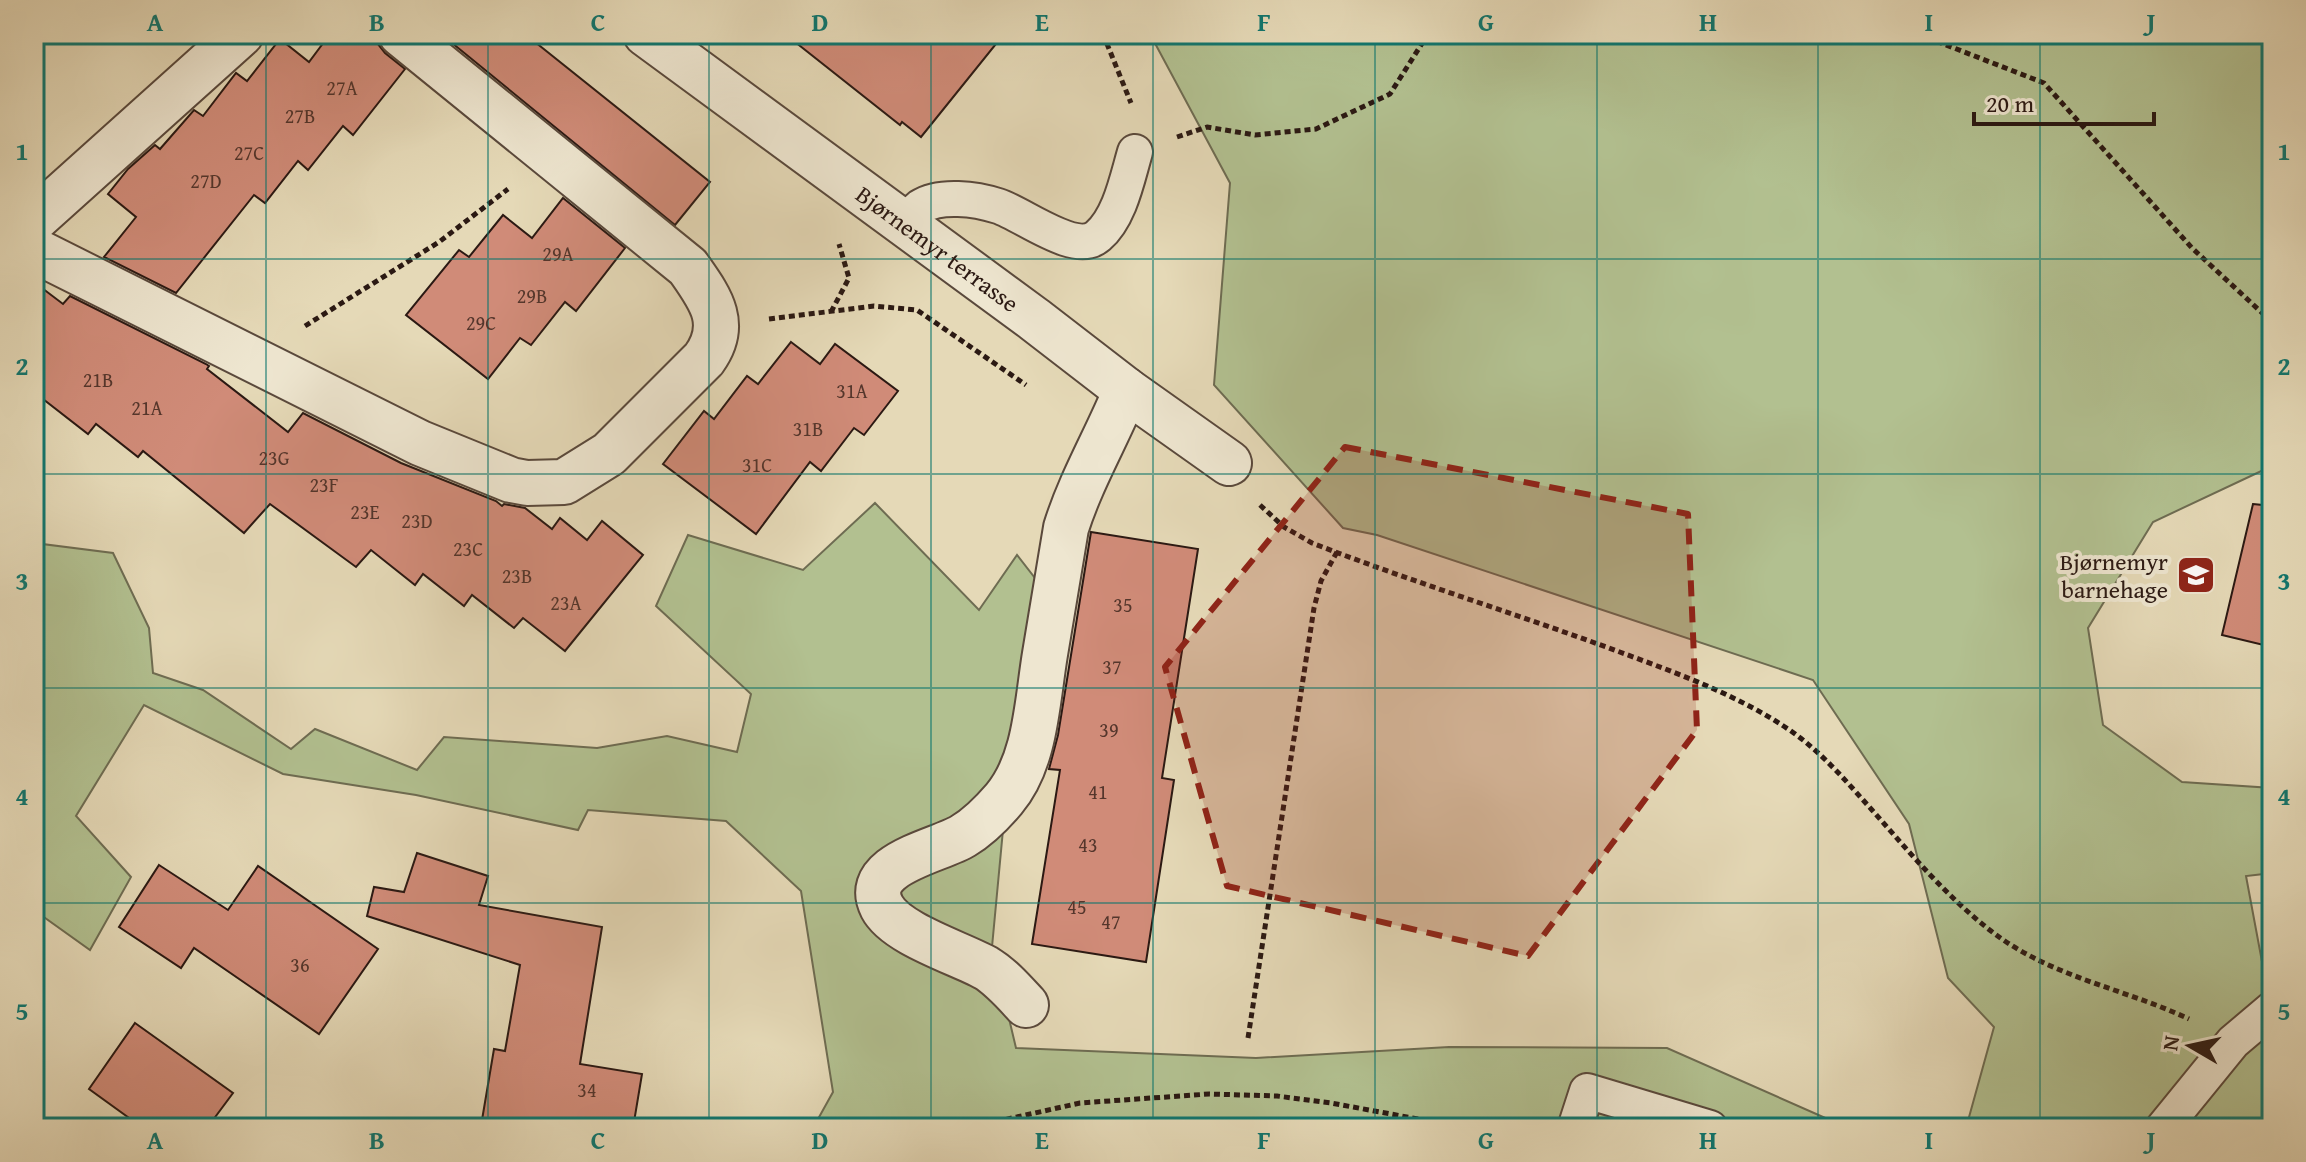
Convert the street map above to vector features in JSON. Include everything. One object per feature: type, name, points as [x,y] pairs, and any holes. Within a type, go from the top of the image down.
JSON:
[{"type":"street","points":[[34,220],[241,34]]},
{"type":"street","points":[[34,250],[420,443],[511,480],[564,482],[609,454],[704,359],[710,350],[716,324],[713,302],[688,267],[401,34]]},
{"type":"street","name":"Bjørnemyr terrasse","points":[[646,34],[1229,463]]},
{"type":"street","points":[[1026,1005],[989,969],[892,919],[882,907],[878,890],[886,873],[913,857],[961,838],[976,827],[1015,783],[1030,744],[1066,528],[1075,498],[1105,442],[1126,390]]},
{"type":"lane","points":[[902,224],[921,206],[948,199],[997,206],[1072,242],[1087,242],[1098,237],[1109,223],[1124,190],[1135,152]]},
{"type":"lane","points":[[2163,1128],[2233,1042],[2272,1009]]},
{"type":"lane","points":[[1575,1128],[1587,1091],[1710,1128]]},
{"type":"path","points":[[1103,34],[1130,101],[1135,152],[1207,127],[1255,135],[1316,129],[1390,94],[1428,34]]},
{"type":"path","points":[[1918,34],[2044,83],[2192,248],[2272,322]]},
{"type":"path","points":[[256,362],[285,339],[439,242],[493,202],[547,153]]},
{"type":"path","points":[[716,324],[874,306],[917,310],[1029,388]]},
{"type":"path","points":[[1229,463],[1252,497],[1284,527],[1312,543],[1641,660],[1758,712],[1810,745],[1944,891],[1993,932],[2024,953],[2079,980],[2168,1009],[2233,1042]]},
{"type":"path","points":[[1248,1038],[1314,608],[1321,581],[1337,552]]},
{"type":"path","points":[[967,1128],[1080,1103],[1209,1094],[1277,1096],[1467,1128]]},
{"type":"highlighted area","points":[[1345,447],[1688,514],[1697,730],[1528,956],[1227,886],[1165,667]]},
{"type":"green space","points":[[1150,34],[2272,34],[2272,466],[2153,522],[2088,628],[2103,725],[2182,782],[2272,788],[2272,873],[2246,876],[2272,1015],[2272,1128],[1966,1128],[1994,1027],[1948,978],[1909,824],[1813,680],[1377,535],[1343,528],[1214,385],[1230,183]]},
{"type":"green space","points":[[875,503],[979,610],[1017,555],[1038,582],[1012,734],[992,947],[1016,1048],[1256,1058],[1449,1047],[1667,1048],[1848,1128],[813,1128],[833,1092],[801,891],[726,821],[588,810],[578,830],[416,795],[283,774],[144,705],[76,816],[131,877],[90,950],[34,910],[34,543],[113,553],[149,628],[153,673],[203,690],[291,749],[315,729],[417,770],[444,737],[597,748],[667,736],[737,752],[751,694],[656,606],[688,535],[803,570]]},
{"type":"building","points":[[330,34],[377,34],[378,44],[385,53],[405,69],[353,135],[343,126],[308,170],[298,161],[265,203],[254,195],[176,293],[104,257],[136,217],[108,194],[128,169],[155,145],[160,149],[194,110],[203,116],[236,73],[247,81],[280,39],[309,62]]},
{"type":"building","points":[[441,34],[525,34],[710,182],[675,225]]},
{"type":"building","points":[[785,34],[1004,34],[921,137],[902,122],[900,125]]},
{"type":"building","points":[[563,198],[625,248],[576,311],[565,302],[531,345],[520,338],[488,379],[406,315],[459,250],[469,257],[503,215],[532,238]]},
{"type":"building","points":[[34,282],[63,304],[70,296],[206,364],[209,366],[207,369],[288,432],[303,413],[401,463],[502,506],[525,508],[552,529],[560,518],[587,540],[602,521],[643,555],[565,651],[523,618],[514,628],[472,595],[464,606],[423,574],[415,585],[371,550],[356,567],[270,504],[244,533],[143,451],[138,457],[96,424],[88,434],[34,392]]},
{"type":"building","points":[[791,342],[820,364],[835,344],[898,391],[864,435],[854,428],[821,471],[810,462],[756,534],[663,464],[704,411],[714,419],[747,376],[758,384]]},
{"type":"building","points":[[2253,504],[2272,506],[2272,647],[2222,635]]},
{"type":"building","points":[[1091,532],[1198,549],[1162,778],[1174,780],[1146,962],[1032,944],[1060,770],[1049,769],[1058,735]]},
{"type":"building","points":[[417,853],[488,876],[479,905],[602,927],[580,1064],[642,1074],[633,1128],[529,1128],[482,1120],[494,1049],[505,1051],[520,965],[367,916],[374,887],[404,892]]},
{"type":"building","points":[[159,865],[228,910],[258,866],[378,949],[319,1034],[194,948],[181,968],[119,927]]},
{"type":"building","points":[[135,1023],[233,1093],[207,1128],[143,1128],[89,1089]]},
{"type":"place","name":"Bjørnemyr barnehage","points":[[2196,575]]}]
